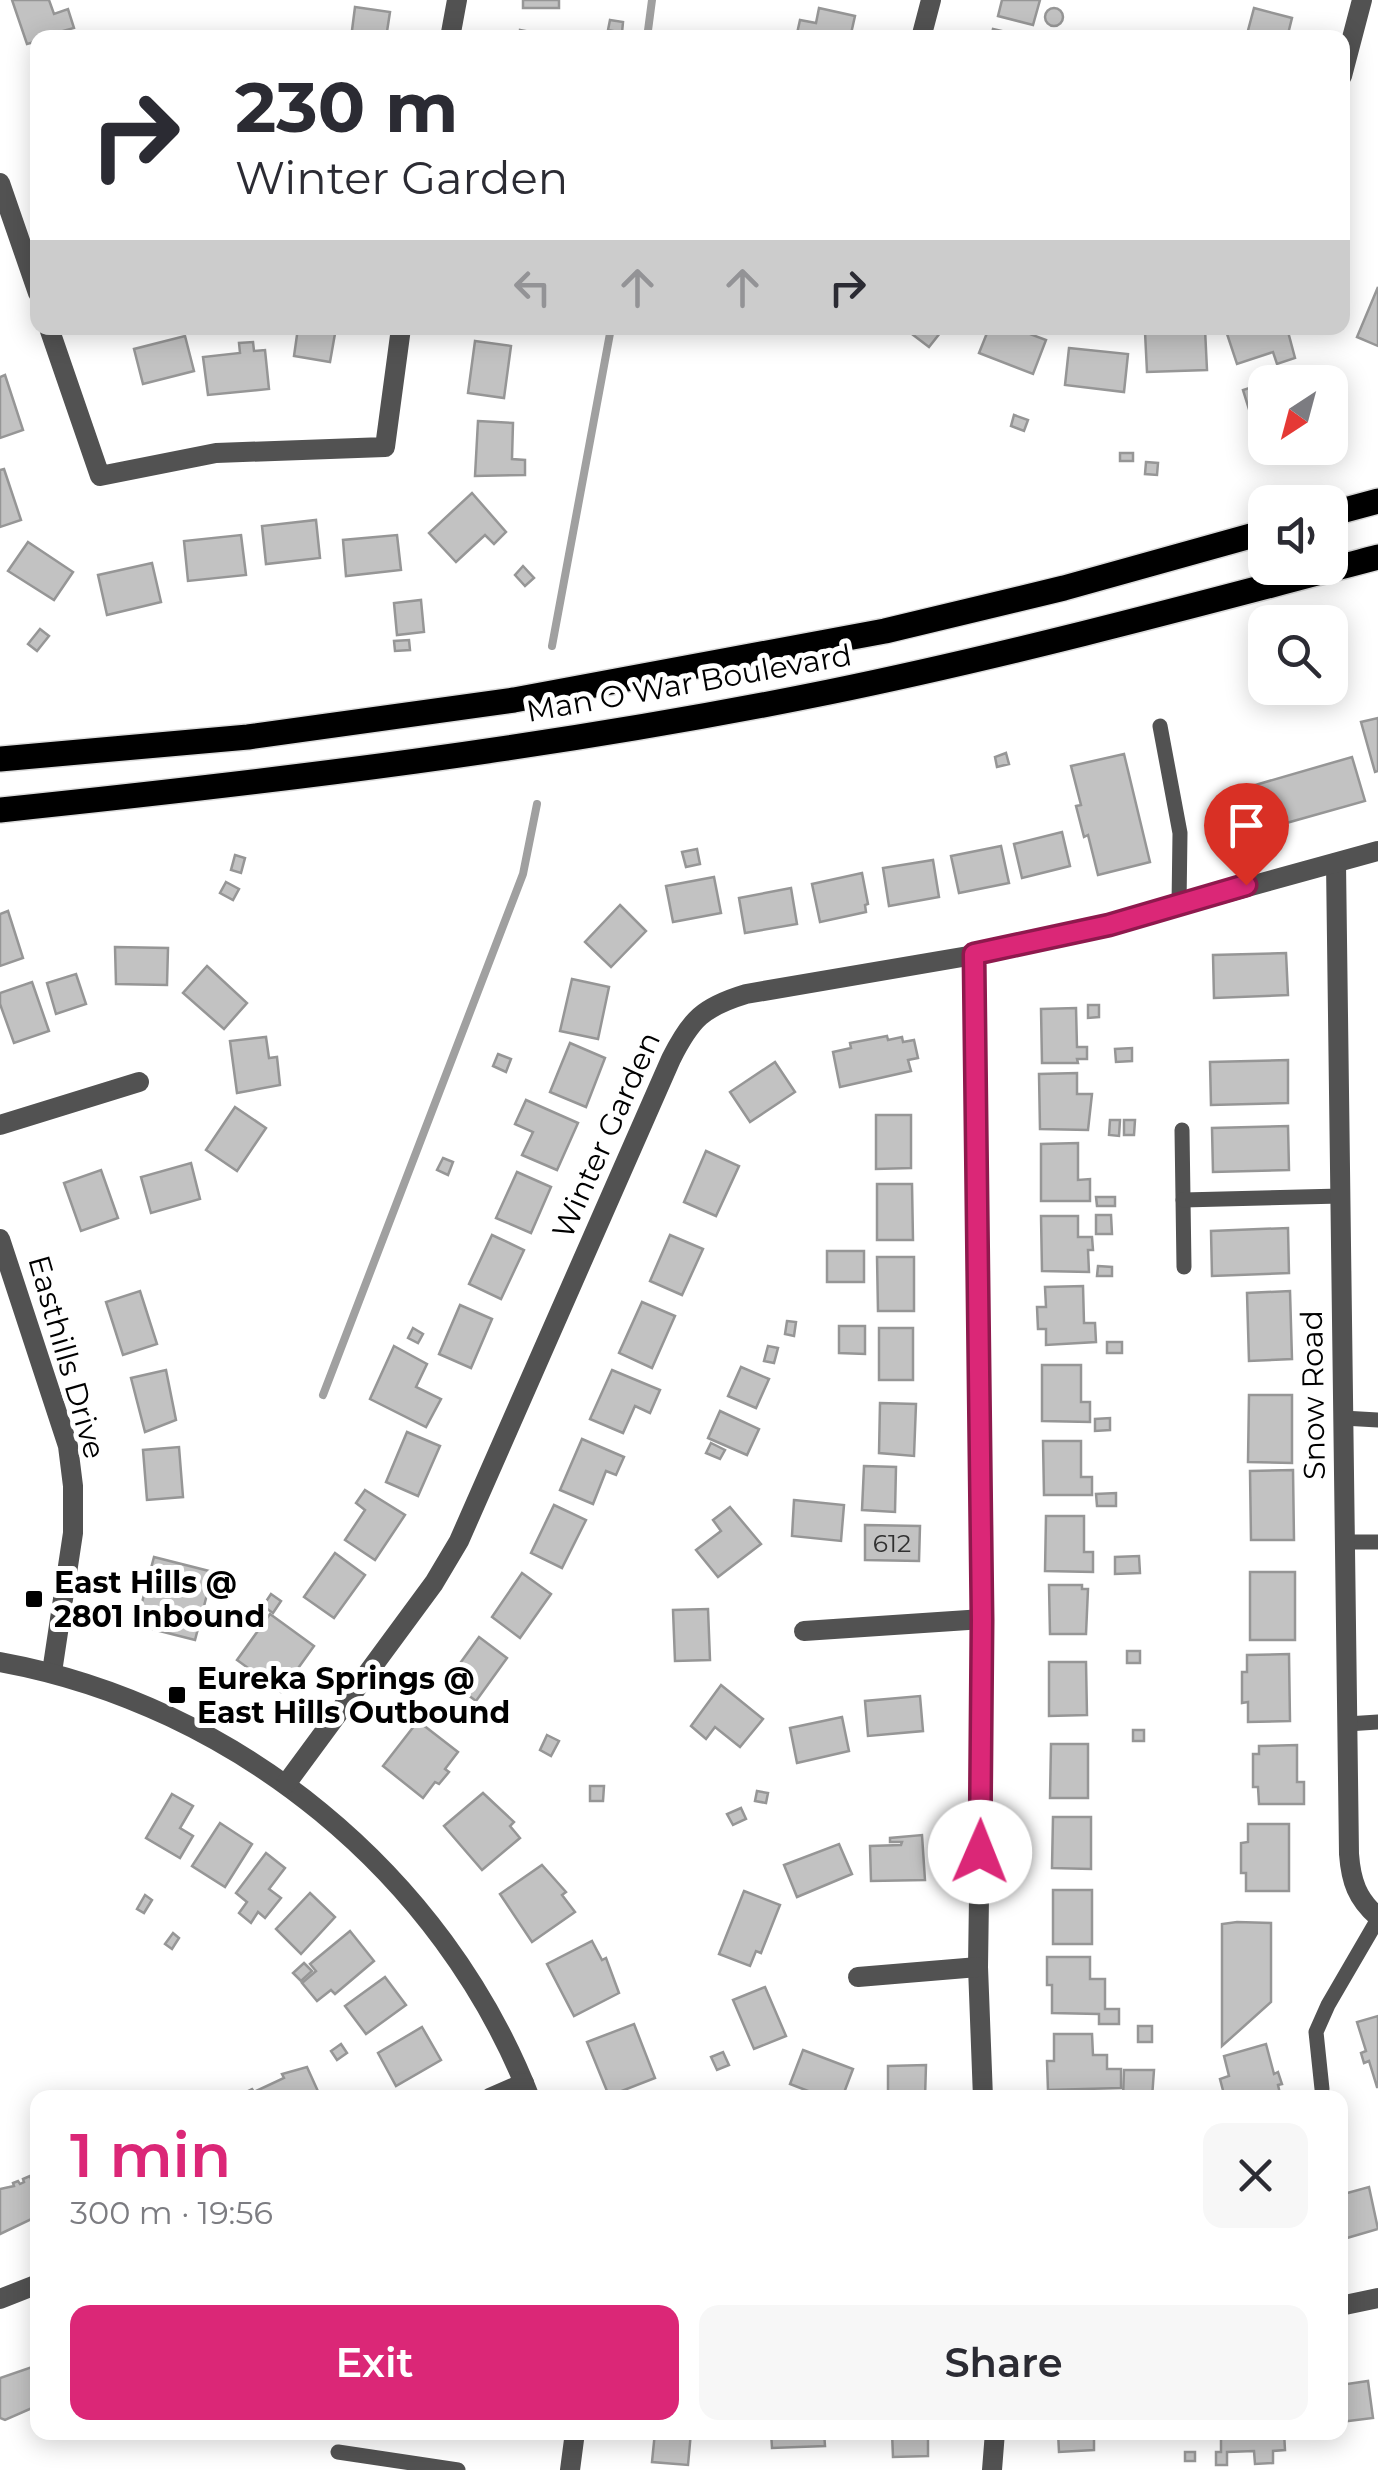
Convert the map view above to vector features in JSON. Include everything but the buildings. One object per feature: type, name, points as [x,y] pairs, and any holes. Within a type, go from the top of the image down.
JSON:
[{"type":"main road","points":[[1348,509],[1378,501]]},
{"type":"main road","name":"Man O War Boulevard","points":[[0,759],[248,736],[514,700],[901,627],[1064,588],[1248,537]]},
{"type":"main road","name":"Man O War Boulevard","points":[[0,810],[453,758],[828,692],[1061,640],[1378,556]]},
{"type":"street","points":[[451,30],[456,0]]},
{"type":"street","points":[[923,30],[930,0]]},
{"type":"street","points":[[1350,46],[1362,0]]},
{"type":"street","points":[[0,183],[30,270]]},
{"type":"street","points":[[51,335],[100,476],[216,453],[384,446],[399,335]]},
{"type":"street","name":"Winter Garden","points":[[286,1784],[434,1583],[460,1541],[671,1059],[698,1016],[720,1002],[746,994],[974,954],[1109,925],[1378,851]]},
{"type":"street","name":"Snow Road","points":[[1336,863],[1350,1878],[1357,1894],[1378,1918]]},
{"type":"street","points":[[974,954],[982,1620],[978,1968],[983,2090]]},
{"type":"street","points":[[0,1124],[139,1082]]},
{"type":"street","name":"Easthills Drive","points":[[0,1239],[68,1446],[73,1533],[52,1672]]},
{"type":"street","points":[[804,1630],[982,1620]]},
{"type":"street","points":[[0,1662],[52,1672],[168,1717],[220,1742],[286,1784],[368,1853],[429,1921],[474,1984],[527,2090]]},
{"type":"street","points":[[858,1977],[978,1968]]},
{"type":"street","points":[[0,2300],[30,2287]]},
{"type":"street","points":[[1348,2304],[1378,2298]]},
{"type":"street","points":[[570,2470],[575,2440]]},
{"type":"street","points":[[992,2470],[994,2440]]},
{"type":"lane","points":[[1160,726],[1180,833],[1179,904]]},
{"type":"lane","points":[[1182,1130],[1184,1268]]},
{"type":"lane","points":[[1183,1200],[1341,1196]]},
{"type":"lane","points":[[1343,1418],[1378,1420]]},
{"type":"lane","points":[[1344,1542],[1378,1542]]},
{"type":"lane","points":[[1347,1724],[1378,1722]]},
{"type":"lane","points":[[1322,2089],[1316,2032],[1378,1918]]},
{"type":"lane","points":[[338,2452],[458,2470]]},
{"type":"waterway","points":[[648,30],[652,0]]},
{"type":"waterway","points":[[552,646],[610,335]]},
{"type":"waterway","points":[[323,1395],[523,874],[537,804]]},
{"type":"place","name":"East Hills @ 2801 Inbound","points":[[34,1599]]},
{"type":"place","name":"Eureka Springs @ East Hills Outbound","points":[[177,1695]]},
{"type":"route","points":[[980,1852],[982,1620],[974,954],[1109,925],[1246,885]]}]
